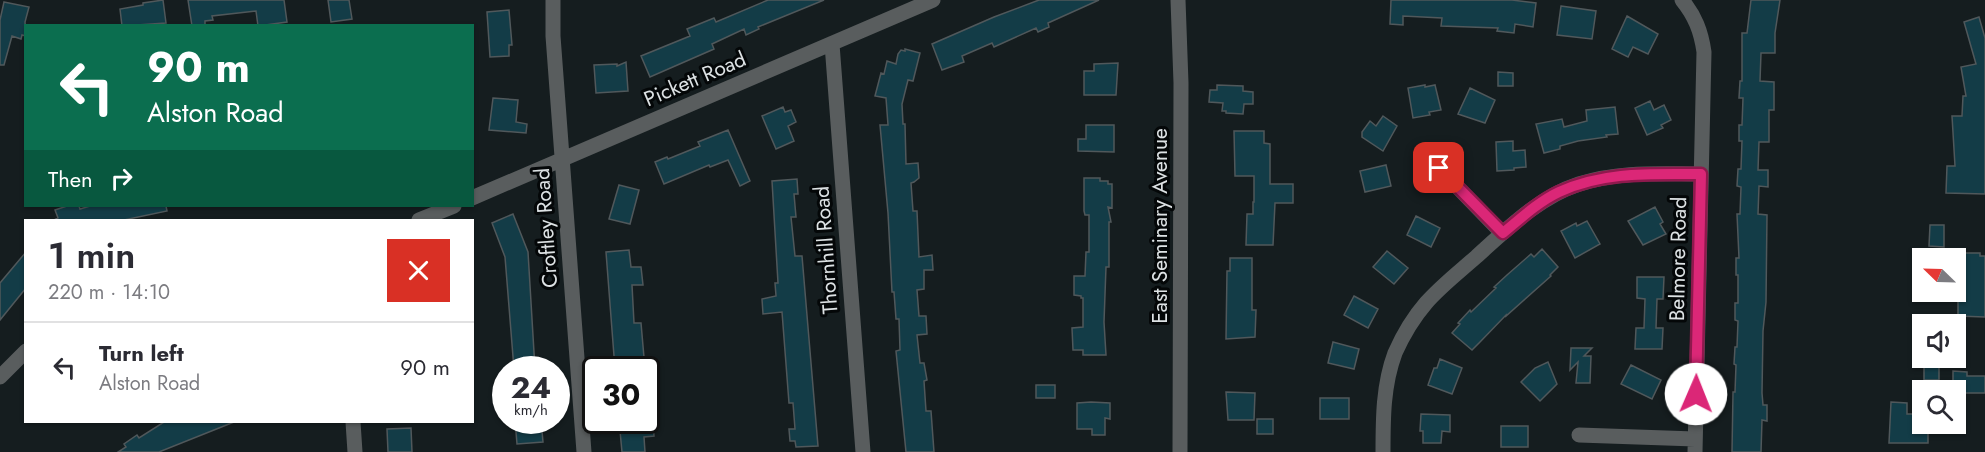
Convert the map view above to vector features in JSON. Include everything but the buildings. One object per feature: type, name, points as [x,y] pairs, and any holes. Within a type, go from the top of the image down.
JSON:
[{"type":"street","name":"Croftley Road","points":[[554,0],[553,36],[584,452]]},
{"type":"street","name":"Pickett Road","points":[[474,197],[933,0]]},
{"type":"street","name":"East Seminary Avenue","points":[[1178,0],[1181,83],[1180,452]]},
{"type":"street","name":"Belmore Road","points":[[1682,0],[1697,21],[1704,52],[1695,445]]},
{"type":"street","name":"Thornhill Road","points":[[832,44],[863,452]]},
{"type":"street","points":[[1439,168],[1503,233]]},
{"type":"street","points":[[1383,452],[1384,405],[1388,380],[1395,355],[1407,330],[1426,303],[1503,233],[1537,205],[1558,192],[1580,184],[1630,174],[1701,174]]},
{"type":"street","points":[[422,219],[452,207]]},
{"type":"street","points":[[0,377],[24,353]]},
{"type":"street","points":[[350,452],[355,452],[353,423]]},
{"type":"street","points":[[1579,435],[1695,445]]},
{"type":"route","points":[[1439,168],[1503,233],[1537,205],[1558,192],[1580,184],[1630,174],[1701,174],[1696,394]]}]
